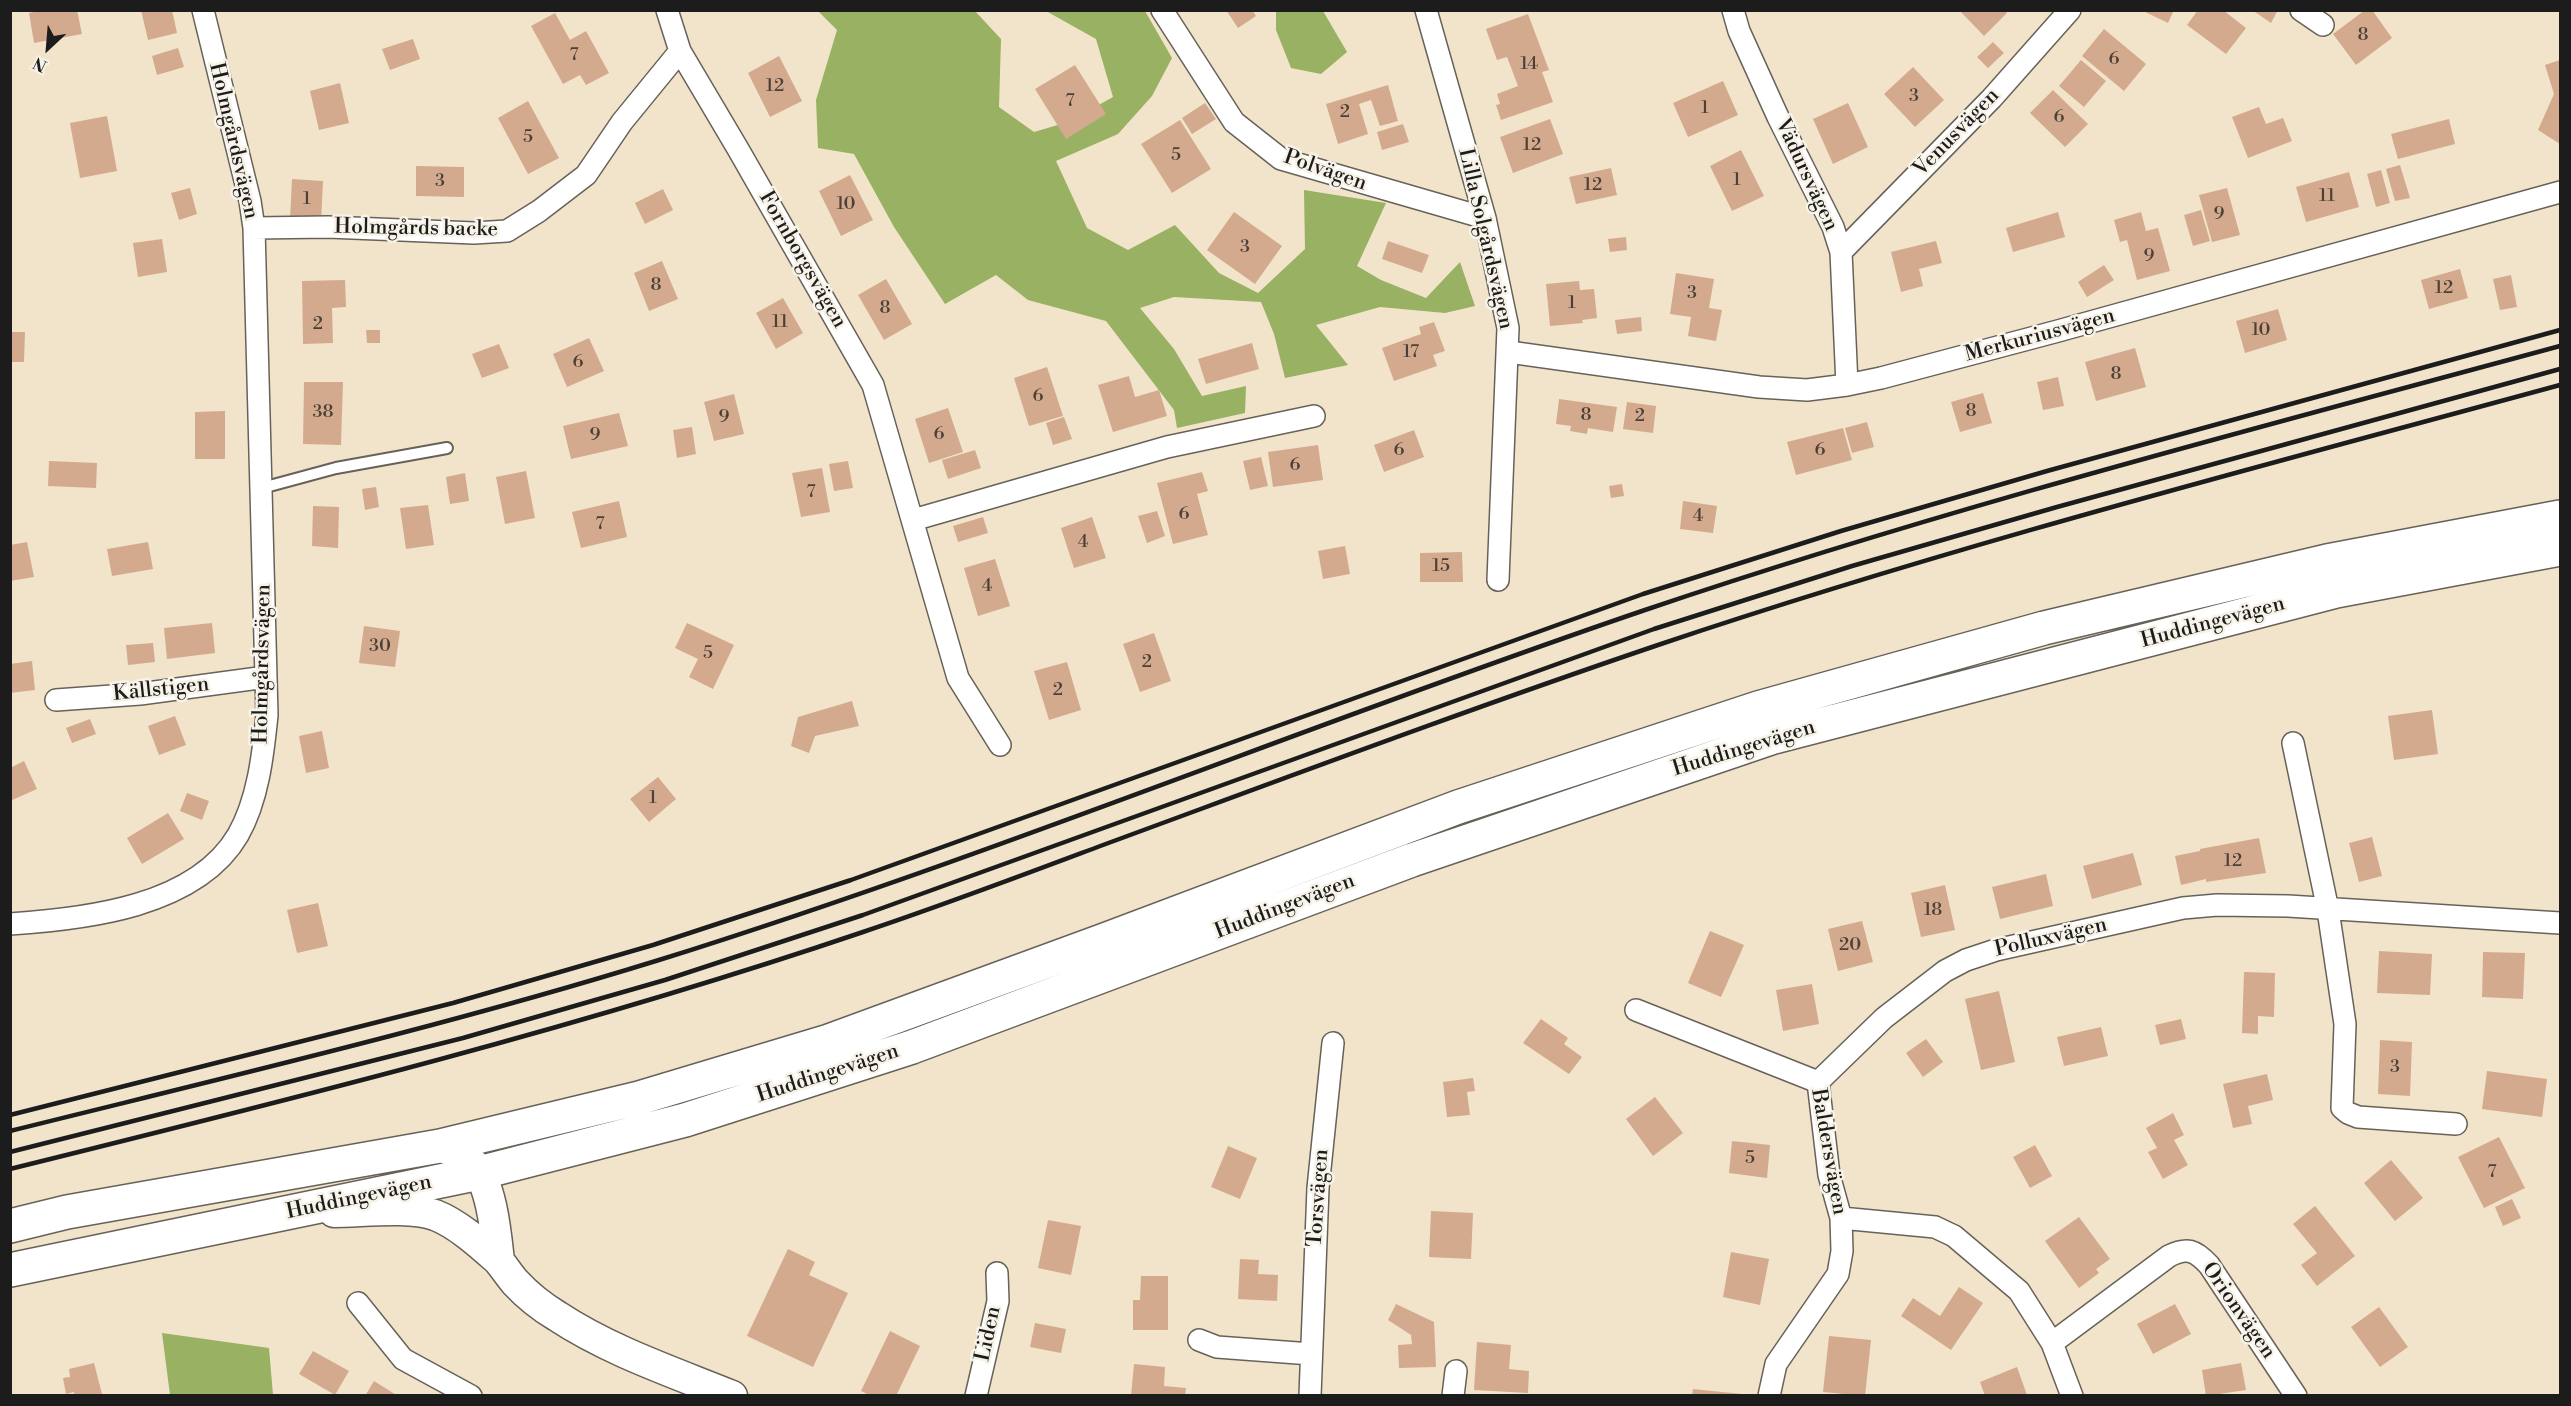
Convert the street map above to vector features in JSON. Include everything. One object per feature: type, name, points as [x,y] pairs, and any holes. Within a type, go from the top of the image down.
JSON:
[{"type":"main road","name":"Huddingevägen","points":[[10,1226],[67,1212],[440,1146],[639,1098],[829,1041],[1458,807],[1758,708],[2055,625],[2327,561],[2560,517]]},
{"type":"main road","name":"Huddingevägen","points":[[10,1270],[479,1173],[685,1120],[912,1047],[1412,860],[1774,738],[2336,591],[2560,549]]},
{"type":"main road","points":[[440,1146],[472,1162],[479,1173],[493,1213],[499,1261]]},
{"type":"main road","points":[[295,1212],[415,1211],[434,1215],[451,1223],[499,1261],[514,1281],[534,1299],[584,1333],[732,1395]]},
{"type":"street","name":"Holmgårdsvägen","points":[[10,924],[76,919],[152,899],[191,880],[218,861],[238,834],[256,786],[267,715],[254,228],[250,201],[203,10]]},
{"type":"street","name":"Fornborgsvägen","points":[[667,10],[680,51],[873,385],[958,678],[1000,745]]},
{"type":"street","name":"Polvägen","points":[[1162,10],[1234,122],[1281,159],[1485,218]]},
{"type":"street","name":"Lilla Solgårdsvägen","points":[[1426,10],[1485,218],[1508,328],[1509,352],[1505,381],[1498,580]]},
{"type":"street","name":"Vädursvägen","points":[[1732,10],[1739,31],[1773,106],[1833,227],[1840,252],[1847,385]]},
{"type":"street","name":"Venusvägen","points":[[1840,252],[1992,98],[2070,10]]},
{"type":"street","points":[[2301,10],[2323,25]]},
{"type":"street","name":"Holmgårds backe","points":[[254,228],[328,227],[474,233],[507,231],[539,211],[586,175],[622,122],[680,51]]},
{"type":"street","name":"Merkuriusvägen","points":[[1509,352],[1759,387],[1807,390],[1847,385],[2025,340],[2560,192]]},
{"type":"street","points":[[913,520],[1167,447],[1314,416]]},
{"type":"street","name":"Källstigen","points":[[56,700],[140,694],[266,676]]},
{"type":"street","points":[[2293,743],[2328,910],[2344,1024],[2343,1108],[2358,1117],[2456,1124]]},
{"type":"street","name":"Polluxvägen","points":[[1818,1082],[1884,1018],[1946,971],[1966,960],[1996,950],[2183,908],[2217,905],[2560,923]]},
{"type":"street","name":"Baldersvägen","points":[[1636,1010],[1818,1082],[1829,1175],[1840,1218],[1842,1251],[1838,1274],[1776,1364],[1769,1395]]},
{"type":"street","name":"Torsvägen","points":[[1310,1395],[1318,1188],[1333,1043]]},
{"type":"street","points":[[1840,1218],[1935,1227],[1954,1236],[2019,1291],[2052,1343],[2072,1395]]},
{"type":"street","name":"Orionvägen","points":[[2052,1343],[2169,1256],[2182,1250],[2193,1252],[2209,1264],[2296,1395]]},
{"type":"street","name":"Liden","points":[[976,1395],[998,1301],[997,1273]]},
{"type":"street","points":[[358,1303],[402,1359],[471,1395]]},
{"type":"street","points":[[1199,1340],[1217,1347],[1311,1354]]},
{"type":"street","points":[[1453,1395],[1456,1371]]},
{"type":"lane","points":[[262,488],[336,468],[447,448]]},
{"type":"green space","points":[[818,11],[975,11],[1001,39],[999,107],[1034,132],[1068,122],[1113,97],[1096,39],[1046,11],[1145,11],[1172,58],[1152,96],[1118,134],[1056,161],[1087,228],[1128,250],[1175,225],[1219,273],[1258,293],[1305,249],[1304,190],[1386,203],[1357,266],[1381,280],[1426,298],[1460,262],[1475,306],[1445,313],[1380,307],[1316,325],[1348,365],[1285,378],[1274,334],[1261,302],[1174,297],[1140,308],[1174,349],[1202,396],[1246,386],[1245,413],[1177,428],[1174,410],[1106,321],[1028,300],[996,275],[945,304],[894,227],[854,154],[818,148],[816,100],[837,30]]},
{"type":"green space","points":[[1276,11],[1323,11],[1347,52],[1321,74],[1291,68],[1276,30]]},
{"type":"green space","points":[[162,1333],[269,1348],[273,1395],[170,1395]]},
{"type":"building","points":[[44,10],[77,10],[82,34],[34,43],[29,13]]},
{"type":"building","points":[[141,10],[172,10],[177,33],[148,40]]},
{"type":"building","points":[[1226,10],[1252,10],[1256,16],[1238,28]]},
{"type":"building","points":[[1959,10],[2005,10],[2007,13],[1984,36]]},
{"type":"building","points":[[2141,10],[2174,10],[2168,23]]},
{"type":"building","points":[[2198,10],[2223,10],[2246,28],[2226,54],[2187,25]]},
{"type":"building","points":[[2252,10],[2278,10],[2271,23]]},
{"type":"building","points":[[2365,10],[2372,10],[2392,38],[2356,65],[2333,34]]},
{"type":"building","points":[[555,13],[570,40],[586,31],[609,73],[586,85],[580,75],[563,84],[531,26]]},
{"type":"building","points":[[1528,14],[1549,70],[1542,72],[1553,102],[1501,120],[1496,105],[1500,104],[1497,94],[1518,86],[1507,57],[1497,60],[1486,29]]},
{"type":"building","points":[[2104,29],[2146,64],[2124,91],[2082,56]]},
{"type":"building","points":[[413,39],[420,59],[390,70],[382,49]]},
{"type":"building","points":[[1993,42],[2004,53],[1988,68],[1977,57]]},
{"type":"building","points":[[178,48],[184,67],[157,75],[152,56]]},
{"type":"building","points":[[779,56],[802,101],[770,117],[748,73]]},
{"type":"building","points":[[2081,60],[2106,81],[2084,107],[2059,86]]},
{"type":"building","points":[[2560,60],[2560,144],[2538,130],[2554,94],[2545,65]]},
{"type":"building","points":[[1075,65],[1106,114],[1066,139],[1035,89]]},
{"type":"building","points":[[1913,67],[1944,100],[1915,127],[1884,94]]},
{"type":"building","points":[[1723,81],[1738,115],[1688,137],[1673,103]]},
{"type":"building","points":[[340,83],[349,123],[319,130],[310,91]]},
{"type":"building","points":[[1388,85],[1398,121],[1380,126],[1371,100],[1359,104],[1368,134],[1338,144],[1326,104]]},
{"type":"building","points":[[2053,90],[2088,124],[2065,147],[2030,113]]},
{"type":"building","points":[[528,101],[559,158],[528,174],[498,118]]},
{"type":"building","points":[[1205,103],[1216,119],[1192,134],[1182,118]]},
{"type":"building","points":[[1848,103],[1868,147],[1833,164],[1813,119]]},
{"type":"building","points":[[2259,107],[2266,124],[2283,118],[2292,141],[2248,158],[2232,117]]},
{"type":"building","points":[[107,116],[117,171],[80,178],[70,123]]},
{"type":"building","points":[[1550,119],[1563,154],[1513,173],[1500,137]]},
{"type":"building","points":[[2449,119],[2455,144],[2398,159],[2391,134]]},
{"type":"building","points":[[1180,120],[1211,169],[1172,193],[1141,144]]},
{"type":"building","points":[[1403,124],[1409,142],[1382,150],[1377,132]]},
{"type":"building","points":[[1741,150],[1764,196],[1732,211],[1710,166]]},
{"type":"building","points":[[2400,165],[2410,198],[2395,201],[2386,169]]},
{"type":"building","points":[[416,166],[464,167],[464,197],[416,196]]},
{"type":"building","points":[[1611,168],[1617,195],[1576,204],[1569,177]]},
{"type":"building","points":[[2381,170],[2390,203],[2376,207],[2367,174]]},
{"type":"building","points":[[2349,172],[2359,207],[2306,222],[2296,187]]},
{"type":"building","points":[[850,175],[873,220],[841,236],[819,191]]},
{"type":"building","points":[[292,179],[323,181],[321,222],[290,220]]},
{"type":"building","points":[[190,188],[197,214],[179,220],[171,193]]},
{"type":"building","points":[[2227,188],[2240,235],[2212,242],[2199,195]]},
{"type":"building","points":[[663,189],[673,210],[645,224],[635,203]]},
{"type":"building","points":[[2201,210],[2210,241],[2193,246],[2184,215]]},
{"type":"building","points":[[1234,212],[1282,246],[1255,284],[1207,250]]},
{"type":"building","points":[[2058,212],[2065,237],[2013,252],[2006,228]]},
{"type":"building","points":[[2141,212],[2146,231],[2158,228],[2170,271],[2137,280],[2127,240],[2120,242],[2114,220]]},
{"type":"building","points":[[1626,237],[1627,250],[1610,252],[1608,239]]},
{"type":"building","points":[[162,239],[167,272],[138,277],[133,243]]},
{"type":"building","points":[[1388,241],[1429,255],[1422,273],[1382,259]]},
{"type":"building","points":[[1936,241],[1942,263],[1919,269],[1923,286],[1901,292],[1891,252]]},
{"type":"building","points":[[662,261],[678,299],[649,311],[634,273]]},
{"type":"building","points":[[2104,265],[2114,280],[2087,297],[2078,282]]},
{"type":"building","points":[[2460,269],[2468,298],[2429,309],[2421,280]]},
{"type":"building","points":[[1676,273],[1714,279],[1709,308],[1722,310],[1716,341],[1688,336],[1691,317],[1670,314]]},
{"type":"building","points":[[2511,275],[2517,307],[2500,310],[2493,279]]},
{"type":"building","points":[[886,279],[912,324],[884,340],[858,295]]},
{"type":"building","points":[[345,280],[346,307],[332,308],[333,343],[303,344],[302,281]]},
{"type":"building","points":[[1579,281],[1580,290],[1594,289],[1597,318],[1582,320],[1583,323],[1550,326],[1546,284]]},
{"type":"building","points":[[783,298],[803,333],[776,349],[756,313]]},
{"type":"building","points":[[2278,309],[2287,340],[2245,353],[2236,321]]},
{"type":"building","points":[[1641,317],[1642,331],[1617,334],[1615,320]]},
{"type":"building","points":[[1434,322],[1445,351],[1433,355],[1437,366],[1394,381],[1382,348],[1421,334],[1419,327]]},
{"type":"building","points":[[366,330],[380,330],[380,343],[367,343]]},
{"type":"building","points":[[10,332],[25,332],[24,362],[10,362]]},
{"type":"building","points":[[589,338],[604,371],[567,387],[553,354]]},
{"type":"building","points":[[1252,343],[1259,369],[1206,384],[1198,359]]},
{"type":"building","points":[[499,344],[509,368],[482,378],[472,354]]},
{"type":"building","points":[[2135,348],[2146,387],[2096,401],[2085,362]]},
{"type":"building","points":[[1047,367],[1063,416],[1029,426],[1014,378]]},
{"type":"building","points":[[1129,376],[1135,397],[1159,390],[1167,416],[1113,432],[1098,385]]},
{"type":"building","points":[[2058,377],[2064,406],[2043,410],[2037,382]]},
{"type":"building","points":[[304,382],[343,382],[341,445],[303,444]]},
{"type":"building","points":[[1983,393],[1992,423],[1960,432],[1951,402]]},
{"type":"building","points":[[734,394],[744,434],[714,441],[704,402]]},
{"type":"building","points":[[1559,399],[1617,407],[1613,432],[1588,428],[1587,434],[1570,431],[1571,426],[1556,424]]},
{"type":"building","points":[[1627,402],[1656,406],[1653,433],[1623,429]]},
{"type":"building","points":[[948,408],[963,452],[929,463],[915,419]]},
{"type":"building","points":[[225,411],[225,459],[195,459],[195,412]]},
{"type":"building","points":[[619,413],[628,446],[571,459],[563,426]]},
{"type":"building","points":[[1064,417],[1072,439],[1053,445],[1046,423]]},
{"type":"building","points":[[1867,422],[1874,447],[1852,453],[1845,428]]},
{"type":"building","points":[[692,427],[696,454],[677,458],[673,430]]},
{"type":"building","points":[[1843,428],[1852,460],[1796,475],[1787,442]]},
{"type":"building","points":[[1414,430],[1424,457],[1384,472],[1374,445]]},
{"type":"building","points":[[1318,445],[1323,480],[1273,487],[1268,452]]},
{"type":"building","points":[[975,450],[981,468],[948,479],[942,460]]},
{"type":"building","points":[[1261,457],[1268,486],[1250,490],[1243,461]]},
{"type":"building","points":[[49,461],[97,463],[96,488],[48,486]]},
{"type":"building","points":[[848,461],[853,488],[834,491],[829,464]]},
{"type":"building","points":[[822,468],[830,512],[801,517],[792,473]]},
{"type":"building","points":[[526,471],[535,518],[505,524],[496,477]]},
{"type":"building","points":[[1202,472],[1208,491],[1197,494],[1208,535],[1173,544],[1157,483]]},
{"type":"building","points":[[465,473],[469,501],[450,504],[446,477]]},
{"type":"building","points":[[1622,484],[1624,496],[1611,498],[1609,486]]},
{"type":"building","points":[[376,487],[379,507],[365,510],[362,489]]},
{"type":"building","points":[[619,501],[627,537],[581,548],[572,512]]},
{"type":"building","points":[[1683,501],[1717,506],[1713,533],[1680,529]]},
{"type":"building","points":[[428,505],[434,545],[406,549],[400,508]]},
{"type":"building","points":[[313,506],[339,507],[338,548],[312,546]]},
{"type":"building","points":[[1157,511],[1165,536],[1147,543],[1138,516]]},
{"type":"building","points":[[983,517],[988,533],[958,542],[953,526]]},
{"type":"building","points":[[1092,517],[1106,558],[1074,568],[1061,528]]},
{"type":"building","points":[[27,542],[34,577],[10,581],[10,545]]},
{"type":"building","points":[[148,542],[153,569],[112,576],[107,549]]},
{"type":"building","points":[[1345,546],[1350,574],[1323,579],[1318,551]]},
{"type":"building","points":[[1462,552],[1463,582],[1420,582],[1420,553]]},
{"type":"building","points":[[995,559],[1010,606],[978,616],[964,568]]},
{"type":"building","points":[[212,623],[215,653],[167,659],[164,628]]},
{"type":"building","points":[[687,623],[734,645],[713,689],[689,677],[698,659],[675,648]]},
{"type":"building","points":[[364,626],[400,631],[395,667],[359,663]]},
{"type":"building","points":[[1154,633],[1171,681],[1140,692],[1123,644]]},
{"type":"building","points":[[153,643],[155,662],[128,665],[126,645]]},
{"type":"building","points":[[32,661],[35,690],[10,693],[10,664]]},
{"type":"building","points":[[1067,662],[1081,710],[1049,720],[1034,671]]},
{"type":"building","points":[[852,701],[859,726],[815,736],[809,753],[791,746],[798,717]]},
{"type":"building","points":[[2432,710],[2438,754],[2394,760],[2388,716]]},
{"type":"building","points":[[175,716],[186,745],[159,755],[148,726]]},
{"type":"building","points":[[90,719],[96,734],[72,743],[66,728]]},
{"type":"building","points":[[322,731],[329,768],[306,773],[299,736]]},
{"type":"building","points":[[24,761],[37,789],[10,801],[10,768]]},
{"type":"building","points":[[658,777],[676,799],[649,822],[630,799]]},
{"type":"building","points":[[187,793],[209,801],[202,820],[180,811]]},
{"type":"building","points":[[168,813],[184,839],[142,864],[127,838]]},
{"type":"building","points":[[2372,837],[2382,876],[2359,882],[2349,843]]},
{"type":"building","points":[[2259,838],[2266,873],[2206,882],[2206,879],[2181,885],[2175,856]]},
{"type":"building","points":[[2133,853],[2142,885],[2092,899],[2083,866]]},
{"type":"building","points":[[2046,874],[2053,906],[2000,919],[1992,887]]},
{"type":"building","points":[[1945,885],[1955,930],[1921,937],[1911,893]]},
{"type":"building","points":[[318,903],[328,946],[297,953],[287,910]]},
{"type":"building","points":[[1862,921],[1873,962],[1838,971],[1828,929]]},
{"type":"building","points":[[1710,931],[1744,945],[1721,997],[1688,983]]},
{"type":"building","points":[[2379,951],[2432,954],[2430,995],[2377,993]]},
{"type":"building","points":[[2483,952],[2525,953],[2523,999],[2482,997]]},
{"type":"building","points":[[2244,972],[2275,973],[2274,1017],[2258,1016],[2258,1034],[2242,1033]]},
{"type":"building","points":[[1812,984],[1819,1024],[1783,1031],[1776,990]]},
{"type":"building","points":[[1999,991],[2015,1062],[1981,1070],[1965,999]]},
{"type":"building","points":[[1541,1019],[1568,1038],[1564,1044],[1582,1057],[1569,1074],[1523,1043]]},
{"type":"building","points":[[2181,1019],[2186,1039],[2160,1045],[2155,1025]]},
{"type":"building","points":[[2101,1027],[2108,1056],[2064,1066],[2057,1037]]},
{"type":"building","points":[[1926,1039],[1943,1062],[1923,1077],[1906,1053]]},
{"type":"building","points":[[2380,1040],[2412,1042],[2410,1096],[2378,1094]]},
{"type":"building","points":[[2487,1071],[2547,1079],[2542,1117],[2482,1109]]},
{"type":"building","points":[[2267,1074],[2273,1100],[2248,1106],[2252,1124],[2233,1128],[2223,1084]]},
{"type":"building","points":[[1473,1078],[1475,1091],[1467,1092],[1470,1115],[1447,1117],[1443,1082]]},
{"type":"building","points":[[1655,1097],[1683,1133],[1653,1156],[1626,1119]]},
{"type":"building","points":[[2173,1113],[2184,1135],[2174,1140],[2188,1165],[2163,1179],[2148,1152],[2157,1148],[2146,1128]]},
{"type":"building","points":[[2499,1137],[2525,1188],[2484,1208],[2458,1157]]},
{"type":"building","points":[[1732,1141],[1770,1145],[1767,1178],[1729,1173]]},
{"type":"building","points":[[2035,1145],[2052,1176],[2030,1188],[2013,1157]]},
{"type":"building","points":[[1228,1146],[1257,1158],[1240,1199],[1211,1187]]},
{"type":"building","points":[[2391,1160],[2423,1198],[2395,1221],[2364,1183]]},
{"type":"building","points":[[2512,1199],[2521,1218],[2503,1226],[2495,1207]]},
{"type":"building","points":[[2315,1206],[2355,1256],[2317,1286],[2301,1265],[2317,1253],[2293,1224]]},
{"type":"building","points":[[1431,1211],[1473,1213],[1471,1259],[1429,1257]]},
{"type":"building","points":[[2079,1217],[2110,1259],[2096,1269],[2099,1273],[2079,1288],[2045,1241]]},
{"type":"building","points":[[1048,1220],[1081,1226],[1071,1275],[1038,1268]]},
{"type":"building","points":[[788,1249],[815,1262],[809,1275],[848,1293],[813,1367],[747,1336]]},
{"type":"building","points":[[1731,1252],[1769,1259],[1760,1305],[1723,1297]]},
{"type":"building","points":[[1240,1259],[1259,1260],[1258,1274],[1278,1275],[1277,1301],[1238,1299]]},
{"type":"building","points":[[1141,1276],[1168,1276],[1168,1330],[1133,1330],[1133,1300],[1140,1300]]},
{"type":"building","points":[[1959,1287],[1983,1303],[1951,1350],[1901,1316],[1913,1298],[1940,1316]]},
{"type":"building","points":[[1396,1304],[1434,1322],[1436,1367],[1399,1368],[1398,1345],[1412,1344],[1411,1335],[1388,1320]]},
{"type":"building","points":[[2175,1304],[2191,1334],[2153,1354],[2137,1324]]},
{"type":"building","points":[[2379,1307],[2408,1347],[2380,1367],[2351,1327]]},
{"type":"building","points":[[1035,1323],[1066,1329],[1061,1353],[1030,1347]]},
{"type":"building","points":[[890,1331],[920,1346],[896,1396],[871,1396],[861,1391]]},
{"type":"building","points":[[1829,1336],[1871,1340],[1865,1396],[1823,1392]]},
{"type":"building","points":[[1477,1342],[1511,1345],[1509,1369],[1529,1371],[1528,1393],[1474,1390]]},
{"type":"building","points":[[313,1351],[349,1371],[335,1395],[299,1374]]},
{"type":"building","points":[[94,1363],[102,1394],[75,1396],[74,1392],[66,1394],[63,1378],[70,1377],[69,1369]]},
{"type":"building","points":[[2241,1363],[2246,1390],[2206,1396],[2202,1370]]},
{"type":"building","points":[[1134,1364],[1165,1367],[1164,1386],[1186,1388],[1185,1396],[1131,1396]]},
{"type":"building","points":[[2017,1367],[2027,1395],[1985,1396],[1980,1382]]},
{"type":"building","points":[[374,1381],[398,1396],[365,1396]]},
{"type":"building","points":[[1693,1389],[1742,1394],[1742,1396],[1692,1396]]},
{"type":"railway","points":[[10,1115],[453,1003],[653,945],[851,880],[1643,594],[1841,531],[2047,471],[2560,330]]},
{"type":"railway","points":[[10,1131],[417,1029],[659,960],[907,877],[1522,653],[1758,573],[1872,537],[2101,471],[2560,346]]},
{"type":"railway","points":[[10,1152],[463,1038],[665,980],[863,915],[1654,629],[1852,566],[2057,507],[2560,369]]},
{"type":"railway","points":[[10,1169],[439,1060],[758,967],[983,890],[1449,718],[1770,608],[2107,508],[2560,385]]}]
